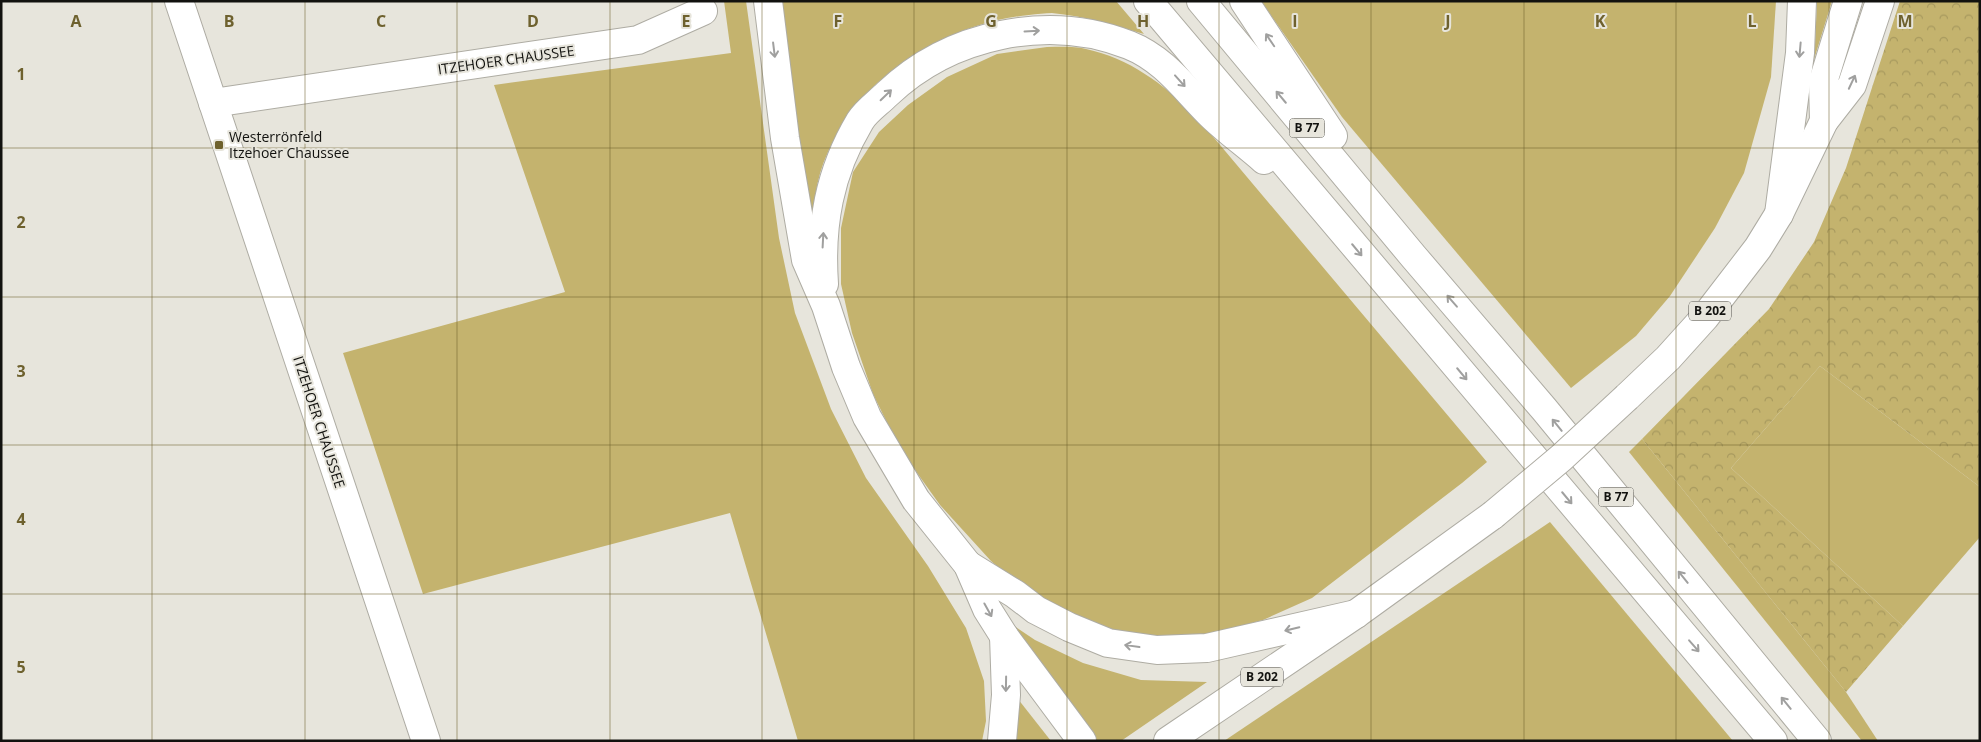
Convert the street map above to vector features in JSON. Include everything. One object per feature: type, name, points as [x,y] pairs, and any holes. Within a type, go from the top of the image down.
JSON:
[{"type":"main road","name":"ITZEHOER CHAUSSEE","points":[[179,1],[426,741]]},
{"type":"main road","points":[[768,1],[785,138],[806,260],[826,306],[846,367],[867,417],[916,500],[968,566],[987,610],[1004,636],[1082,741]]},
{"type":"main road","name":"B 77","points":[[1148,1],[1325,213],[1773,741]]},
{"type":"main road","name":"B 77","points":[[1201,1],[1413,256],[1544,409],[1816,741]]},
{"type":"main road","points":[[1244,1],[1413,256]]},
{"type":"main road","points":[[1779,214],[1800,53],[1802,1]]},
{"type":"main road","name":"B 202","points":[[1824,121],[1823,82],[1848,1]]},
{"type":"main road","name":"B 202","points":[[1168,741],[1356,614],[1493,515],[1561,458],[1668,358],[1711,310],[1758,248],[1779,214],[1824,121],[1852,85],[1880,1]]},
{"type":"main road","name":"ITZEHOER CHAUSSEE","points":[[213,103],[638,40],[704,11]]},
{"type":"main road","points":[[826,306],[822,256],[824,221],[836,171],[861,119],[894,88],[929,62],[973,42],[1018,32],[1070,30],[1101,36],[1131,46],[1152,57],[1174,75],[1210,114],[1325,213]]},
{"type":"main road","points":[[968,566],[1015,594],[1036,610],[1069,627],[1108,643],[1157,650],[1207,648],[1356,614]]},
{"type":"main road","points":[[1002,741],[1006,695],[1004,636]]},
{"type":"green space","points":[[724,1],[746,1],[779,238],[795,313],[831,409],[866,478],[928,566],[966,628],[984,681],[986,721],[982,741],[798,741],[730,513],[423,594],[343,353],[565,292],[494,85],[731,53]]},
{"type":"green space","points":[[782,1],[1116,1],[1144,34],[1064,14],[1044,13],[1006,18],[984,24],[962,31],[920,52],[882,79],[865,95],[840,129],[820,173],[810,237]]},
{"type":"green space","points":[[1261,1],[1776,1],[1771,77],[1744,173],[1715,228],[1670,296],[1636,336],[1571,388],[1342,117]]},
{"type":"green space","points":[[1817,1],[1832,1],[1808,79],[1815,44]]},
{"type":"green space","points":[[1900,1],[1980,1],[1980,487],[1820,366],[1731,468],[1903,626],[1846,692],[1642,439],[1769,309],[1814,242],[1846,168]]},
{"type":"green space","points":[[1047,47],[1081,48],[1117,59],[1158,83],[1194,114],[1487,462],[1312,598],[1263,620],[1200,637],[1139,636],[1090,623],[1029,593],[991,561],[940,505],[900,449],[873,394],[852,333],[841,284],[841,228],[853,172],[879,132],[908,105],[947,77],[997,54]]},
{"type":"green space","points":[[1820,366],[1980,487],[1980,537],[1903,626],[1731,468]]},
{"type":"green space","points":[[1642,439],[1846,692],[1878,741],[1862,741],[1629,452]]},
{"type":"green space","points":[[1550,522],[1733,741],[1224,741]]},
{"type":"green space","points":[[998,615],[1035,640],[1083,663],[1141,680],[1207,682],[1121,741],[1095,741]]},
{"type":"green space","points":[[1014,694],[1051,741],[1015,741]]},
{"type":"place","name":"Westerrönfeld Itzehoer Chaussee","points":[[219,145]]}]
